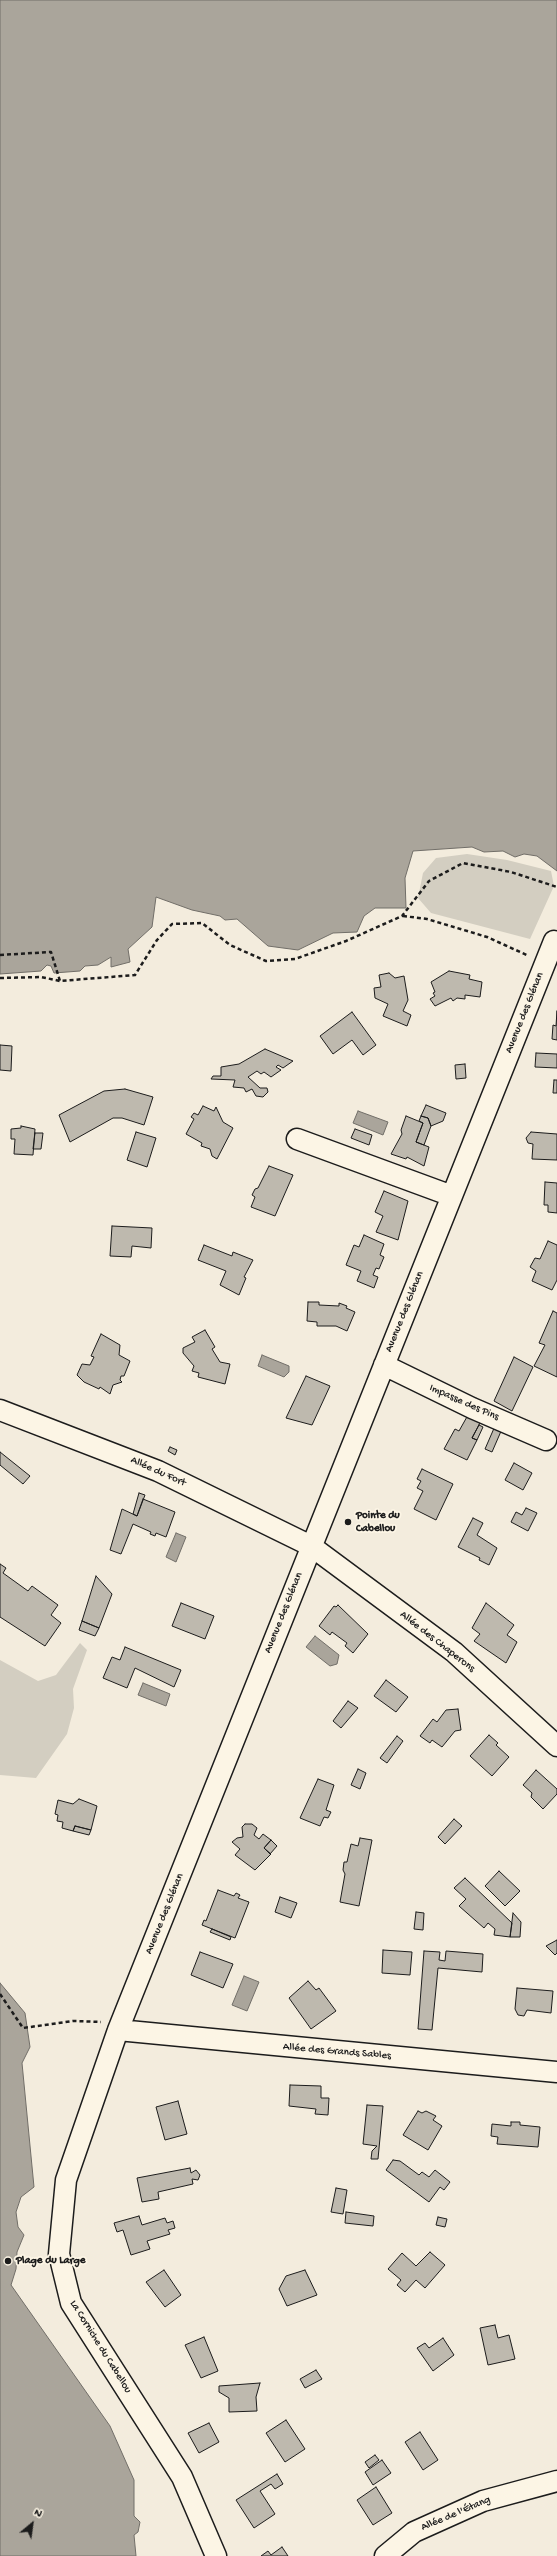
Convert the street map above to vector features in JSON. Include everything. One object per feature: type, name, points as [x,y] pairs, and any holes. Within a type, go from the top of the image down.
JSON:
[{"type":"street","name":"Avenue des Glénan","points":[[120,2026],[554,941]]},
{"type":"street","points":[[297,1139],[452,1196]]},
{"type":"street","name":"Impasse des Pins","points":[[384,1365],[472,1408],[546,1440]]},
{"type":"street","name":"Allée du Fort","points":[[0,1410],[158,1471],[311,1546]]},
{"type":"street","name":"Allée des Chaperons","points":[[311,1546],[454,1652],[557,1746]]},
{"type":"street","name":"Allée des Grands Sables","points":[[120,2026],[557,2072]]},
{"type":"street","name":"La Corniche du Cabellou","points":[[120,2026],[66,2180],[59,2254],[71,2303],[182,2477],[216,2556]]},
{"type":"street","name":"Allée de l'Étang","points":[[385,2556],[414,2532],[482,2501],[557,2481]]},
{"type":"path","points":[[0,978],[41,977],[60,981],[135,975],[157,940],[172,924],[202,923],[230,945],[266,961],[295,959],[346,941],[402,916],[429,881],[463,864],[511,872],[557,887]]},
{"type":"path","points":[[402,916],[427,919],[487,937],[545,963]]},
{"type":"path","points":[[0,955],[51,952],[60,981]]},
{"type":"path","points":[[0,1994],[23,2028],[73,2021],[120,2026]]},
{"type":"shaded area","points":[[0,0],[557,0],[557,871],[537,856],[524,854],[515,857],[503,851],[484,852],[472,847],[413,851],[405,878],[406,908],[375,908],[364,916],[357,932],[333,933],[298,950],[268,946],[237,919],[225,920],[220,916],[192,910],[156,897],[152,927],[128,949],[130,962],[111,967],[111,957],[98,965],[85,966],[80,971],[54,973],[51,966],[47,965],[41,971],[0,974]]},
{"type":"shaded area","points":[[467,854],[507,860],[551,871],[554,886],[530,939],[431,913],[418,898],[423,873],[436,858]]},
{"type":"shaded area","points":[[358,1111],[388,1122],[383,1135],[353,1123]]},
{"type":"shaded area","points":[[262,1355],[289,1366],[289,1372],[284,1377],[258,1366]]},
{"type":"shaded area","points":[[176,1533],[186,1537],[176,1562],[166,1557]]},
{"type":"shaded area","points":[[315,1636],[339,1655],[337,1664],[330,1666],[306,1647]]},
{"type":"shaded area","points":[[80,1643],[87,1650],[73,1689],[74,1708],[67,1734],[36,1778],[0,1775],[0,1660],[38,1681],[56,1675]]},
{"type":"shaded area","points":[[143,1683],[170,1694],[166,1706],[138,1695]]},
{"type":"shaded area","points":[[244,1976],[259,1982],[247,2011],[232,2005]]},
{"type":"shaded area","points":[[0,1983],[25,2013],[30,2047],[22,2063],[34,2187],[21,2197],[16,2212],[18,2227],[24,2235],[17,2252],[16,2269],[11,2285],[110,2426],[134,2480],[134,2516],[140,2522],[138,2532],[134,2535],[136,2556],[0,2556]]},
{"type":"building","points":[[449,971],[470,975],[469,979],[482,982],[480,997],[465,995],[465,999],[457,998],[453,1001],[451,998],[435,1006],[430,999],[435,996],[431,982]]},
{"type":"building","points":[[389,973],[395,978],[404,976],[408,1000],[403,1011],[411,1015],[407,1026],[383,1016],[388,1004],[375,998],[374,988],[381,987],[379,975]]},
{"type":"building","points":[[557,1011],[557,1040],[552,1039],[553,1025],[556,1026]]},
{"type":"building","points":[[352,1012],[376,1045],[363,1055],[352,1040],[333,1054],[320,1036]]},
{"type":"building","points":[[0,1045],[12,1046],[11,1071],[0,1070]]},
{"type":"building","points":[[265,1049],[293,1061],[283,1068],[278,1065],[276,1067],[281,1070],[271,1077],[264,1072],[261,1074],[257,1071],[248,1077],[260,1088],[267,1088],[268,1092],[263,1097],[256,1096],[252,1089],[246,1092],[244,1088],[233,1087],[235,1080],[211,1079],[213,1076],[221,1076],[221,1067],[239,1064]]},
{"type":"building","points":[[536,1053],[557,1054],[557,1068],[535,1067]]},
{"type":"building","points":[[465,1064],[466,1078],[456,1079],[455,1065]]},
{"type":"building","points":[[554,1080],[557,1080],[557,1093],[553,1093]]},
{"type":"building","points":[[125,1089],[153,1097],[144,1125],[122,1118],[113,1118],[70,1142],[59,1115],[104,1091]]},
{"type":"building","points":[[426,1105],[446,1113],[443,1121],[431,1126],[428,1118],[421,1116]]},
{"type":"building","points":[[203,1106],[214,1111],[216,1107],[223,1122],[233,1128],[217,1159],[212,1156],[210,1149],[201,1146],[202,1143],[186,1134],[194,1119],[191,1117],[194,1113],[198,1115]]},
{"type":"building","points":[[406,1116],[423,1123],[416,1142],[429,1147],[424,1166],[407,1157],[406,1159],[391,1154],[402,1134],[401,1130]]},
{"type":"building","points":[[421,1116],[428,1118],[431,1126],[424,1145],[416,1142],[423,1123],[419,1121]]},
{"type":"building","points":[[21,1126],[35,1129],[33,1155],[14,1154],[15,1139],[11,1139],[11,1129],[21,1128]]},
{"type":"building","points":[[355,1129],[372,1135],[369,1145],[351,1138]]},
{"type":"building","points":[[136,1132],[156,1138],[147,1167],[127,1160]]},
{"type":"building","points":[[531,1132],[557,1134],[557,1160],[532,1159],[533,1144],[528,1143],[526,1138]]},
{"type":"building","points":[[35,1133],[43,1133],[41,1149],[33,1149]]},
{"type":"building","points":[[269,1166],[293,1175],[275,1216],[251,1207],[255,1197],[252,1195],[255,1189],[258,1188]]},
{"type":"building","points":[[545,1182],[557,1183],[557,1213],[548,1212],[548,1205],[544,1205]]},
{"type":"building","points":[[384,1191],[408,1201],[398,1240],[376,1232],[383,1216],[375,1212]]},
{"type":"building","points":[[112,1226],[152,1228],[151,1248],[132,1246],[131,1257],[110,1256]]},
{"type":"building","points":[[364,1235],[384,1244],[380,1255],[384,1257],[379,1269],[376,1268],[373,1275],[378,1277],[374,1288],[357,1281],[361,1271],[346,1265],[354,1245],[359,1247]]},
{"type":"building","points":[[548,1241],[557,1245],[557,1280],[552,1290],[532,1281],[536,1271],[530,1267],[535,1258],[540,1259]]},
{"type":"building","points":[[204,1245],[232,1256],[233,1252],[253,1260],[244,1277],[246,1278],[239,1295],[220,1285],[226,1271],[198,1260]]},
{"type":"building","points":[[308,1302],[319,1302],[319,1305],[339,1306],[339,1303],[347,1306],[346,1308],[355,1312],[347,1331],[336,1326],[317,1326],[317,1322],[307,1321]]},
{"type":"building","points":[[553,1311],[557,1313],[557,1377],[534,1366],[545,1345],[539,1343]]},
{"type":"building","points":[[205,1330],[215,1347],[212,1349],[220,1362],[230,1364],[225,1384],[198,1377],[199,1373],[192,1371],[194,1366],[183,1353],[183,1348],[195,1342],[192,1337]]},
{"type":"building","points":[[101,1334],[120,1345],[119,1355],[130,1361],[124,1376],[121,1376],[120,1380],[122,1382],[113,1385],[110,1394],[100,1387],[99,1389],[84,1382],[77,1375],[82,1364],[90,1365],[94,1357],[91,1356]]},
{"type":"building","points":[[514,1357],[533,1367],[512,1411],[494,1401]]},
{"type":"building","points":[[306,1376],[330,1386],[312,1425],[286,1418]]},
{"type":"building","points":[[468,1415],[481,1421],[472,1438],[477,1440],[467,1460],[444,1449],[455,1429],[459,1431]]},
{"type":"building","points":[[479,1425],[483,1427],[477,1440],[472,1438]]},
{"type":"building","points":[[495,1426],[502,1429],[492,1452],[485,1449]]},
{"type":"building","points":[[170,1447],[177,1450],[175,1455],[168,1451]]},
{"type":"building","points":[[0,1452],[30,1476],[23,1484],[0,1465]]},
{"type":"building","points":[[514,1463],[532,1473],[523,1490],[505,1480]]},
{"type":"building","points":[[422,1469],[453,1484],[436,1520],[414,1509],[423,1491],[417,1488],[421,1481],[417,1479]]},
{"type":"building","points":[[139,1493],[145,1495],[137,1516],[133,1514]]},
{"type":"building","points":[[143,1499],[175,1512],[166,1537],[156,1533],[155,1536],[150,1534],[151,1532],[133,1524],[121,1554],[110,1550],[122,1509],[137,1516]]},
{"type":"building","points":[[526,1508],[537,1513],[528,1531],[511,1522],[516,1512],[522,1515]]},
{"type":"building","points":[[473,1518],[483,1523],[477,1535],[497,1548],[489,1565],[479,1560],[480,1558],[458,1547]]},
{"type":"building","points":[[0,1564],[6,1568],[3,1573],[28,1591],[32,1586],[58,1605],[51,1615],[61,1623],[45,1646],[0,1617]]},
{"type":"building","points":[[96,1576],[112,1594],[99,1628],[82,1621]]},
{"type":"building","points":[[181,1603],[214,1616],[205,1639],[172,1626]]},
{"type":"building","points":[[486,1603],[514,1625],[507,1635],[517,1642],[506,1663],[474,1641],[480,1634],[472,1628]]},
{"type":"building","points":[[338,1605],[368,1634],[353,1653],[345,1646],[347,1643],[332,1632],[330,1635],[319,1626],[334,1606],[336,1607]]},
{"type":"building","points":[[82,1621],[99,1628],[95,1636],[79,1630]]},
{"type":"building","points":[[125,1647],[181,1670],[174,1687],[135,1668],[127,1688],[103,1678],[112,1657],[120,1660]]},
{"type":"building","points":[[386,1680],[408,1697],[396,1712],[374,1696]]},
{"type":"building","points":[[348,1701],[358,1708],[341,1728],[333,1721]]},
{"type":"building","points":[[458,1709],[461,1730],[455,1731],[442,1747],[432,1740],[430,1743],[420,1736],[433,1719],[437,1722],[446,1710]]},
{"type":"building","points":[[489,1735],[498,1743],[496,1745],[509,1757],[492,1776],[470,1756]]},
{"type":"building","points":[[397,1736],[403,1741],[387,1763],[380,1758]]},
{"type":"building","points":[[358,1769],[366,1773],[360,1789],[351,1785]]},
{"type":"building","points":[[536,1770],[557,1789],[557,1794],[543,1809],[531,1797],[532,1793],[523,1785]]},
{"type":"building","points":[[318,1779],[334,1785],[326,1810],[331,1812],[328,1818],[324,1817],[320,1826],[300,1818]]},
{"type":"building","points":[[79,1799],[97,1806],[91,1830],[75,1826],[73,1831],[62,1828],[63,1822],[57,1821],[58,1815],[55,1814],[58,1800],[73,1804]]},
{"type":"building","points":[[454,1819],[462,1826],[445,1844],[438,1837]]},
{"type":"building","points":[[245,1824],[252,1824],[257,1828],[254,1835],[259,1839],[263,1834],[271,1840],[264,1848],[271,1854],[255,1870],[235,1855],[240,1849],[232,1842],[237,1838],[243,1837],[242,1827]]},
{"type":"building","points":[[75,1826],[91,1830],[89,1835],[73,1831]]},
{"type":"building","points":[[360,1838],[372,1840],[359,1906],[340,1902],[345,1874],[343,1870],[344,1862],[347,1862],[351,1844],[358,1846]]},
{"type":"building","points":[[271,1840],[277,1846],[270,1854],[264,1848]]},
{"type":"building","points":[[499,1871],[520,1891],[505,1906],[485,1886]]},
{"type":"building","points":[[465,1878],[512,1923],[510,1937],[494,1935],[495,1929],[488,1923],[484,1928],[459,1906],[466,1899],[454,1888]]},
{"type":"building","points":[[218,1890],[234,1896],[236,1893],[240,1895],[238,1898],[249,1902],[235,1938],[202,1925],[204,1920],[206,1921]]},
{"type":"building","points":[[280,1897],[297,1903],[291,1918],[275,1912]]},
{"type":"building","points":[[416,1912],[424,1913],[423,1930],[414,1929]]},
{"type":"building","points":[[513,1913],[521,1922],[520,1937],[510,1937]]},
{"type":"building","points":[[212,1929],[231,1937],[230,1940],[210,1932]]},
{"type":"building","points":[[557,1940],[557,1953],[555,1955],[546,1946]]},
{"type":"building","points":[[383,1950],[412,1952],[410,1975],[382,1973]]},
{"type":"building","points":[[424,1951],[440,1952],[439,1960],[445,1961],[446,1951],[483,1954],[482,1972],[438,1968],[432,2030],[418,2029]]},
{"type":"building","points":[[200,1952],[233,1964],[223,1988],[191,1975]]},
{"type":"building","points":[[308,1981],[316,1990],[319,1988],[336,2011],[311,2029],[289,1998]]},
{"type":"building","points":[[517,1988],[553,1991],[551,2013],[527,2010],[524,2016],[518,2015],[515,2009]]},
{"type":"building","points":[[290,2085],[321,2086],[321,2098],[329,2098],[328,2115],[315,2114],[316,2109],[289,2106]]},
{"type":"building","points":[[178,2101],[187,2134],[165,2140],[156,2107]]},
{"type":"building","points":[[367,2105],[383,2106],[378,2159],[371,2159],[372,2151],[377,2146],[363,2144]]},
{"type":"building","points":[[418,2111],[422,2113],[426,2111],[436,2116],[433,2120],[442,2126],[428,2150],[403,2135]]},
{"type":"building","points":[[511,2122],[520,2122],[520,2125],[540,2127],[538,2147],[497,2144],[498,2137],[491,2136],[492,2124],[511,2126]]},
{"type":"building","points":[[393,2160],[400,2161],[419,2175],[422,2172],[429,2177],[435,2170],[450,2182],[444,2190],[440,2187],[429,2202],[386,2170]]},
{"type":"building","points":[[190,2168],[191,2173],[196,2170],[200,2175],[198,2180],[192,2179],[193,2184],[158,2192],[159,2199],[142,2202],[137,2178]]},
{"type":"building","points":[[336,2188],[347,2190],[343,2214],[331,2212]]},
{"type":"building","points":[[346,2212],[374,2216],[373,2226],[345,2223]]},
{"type":"building","points":[[139,2216],[142,2225],[165,2218],[167,2223],[173,2221],[175,2228],[168,2230],[170,2234],[147,2241],[150,2249],[131,2255],[123,2230],[117,2232],[114,2223]]},
{"type":"building","points":[[438,2217],[447,2219],[445,2227],[436,2225]]},
{"type":"building","points":[[430,2252],[445,2265],[425,2288],[416,2280],[405,2292],[397,2285],[401,2280],[388,2269],[402,2253],[416,2266]]},
{"type":"building","points":[[164,2270],[181,2295],[165,2307],[146,2282]]},
{"type":"building","points":[[305,2270],[317,2295],[287,2306],[279,2289],[286,2276]]},
{"type":"building","points":[[495,2325],[498,2338],[509,2335],[515,2359],[488,2365],[480,2328]]},
{"type":"building","points":[[204,2337],[218,2371],[201,2378],[185,2345]]},
{"type":"building","points":[[443,2338],[454,2355],[433,2371],[417,2348],[425,2343],[429,2348]]},
{"type":"building","points":[[316,2370],[322,2379],[305,2388],[300,2379]]},
{"type":"building","points":[[260,2383],[256,2397],[257,2411],[229,2412],[229,2398],[219,2392],[219,2386]]},
{"type":"building","points":[[286,2420],[305,2449],[285,2462],[266,2433]]},
{"type":"building","points":[[209,2423],[219,2442],[199,2453],[188,2433]]},
{"type":"building","points":[[420,2432],[438,2460],[423,2470],[405,2442]]},
{"type":"building","points":[[375,2455],[379,2460],[369,2468],[365,2462]]},
{"type":"building","points":[[382,2460],[391,2473],[373,2485],[365,2472]]},
{"type":"building","points":[[277,2474],[283,2484],[275,2489],[271,2484],[260,2491],[275,2514],[254,2528],[236,2500]]},
{"type":"building","points":[[376,2487],[392,2513],[373,2525],[357,2500]]},
{"type":"building","points":[[282,2547],[288,2556],[261,2556],[268,2551],[271,2555]]},
{"type":"place","name":"Pointe du Cabellou","points":[[348,1522]]},
{"type":"place","name":"Plage du Large","points":[[8,2261]]}]
